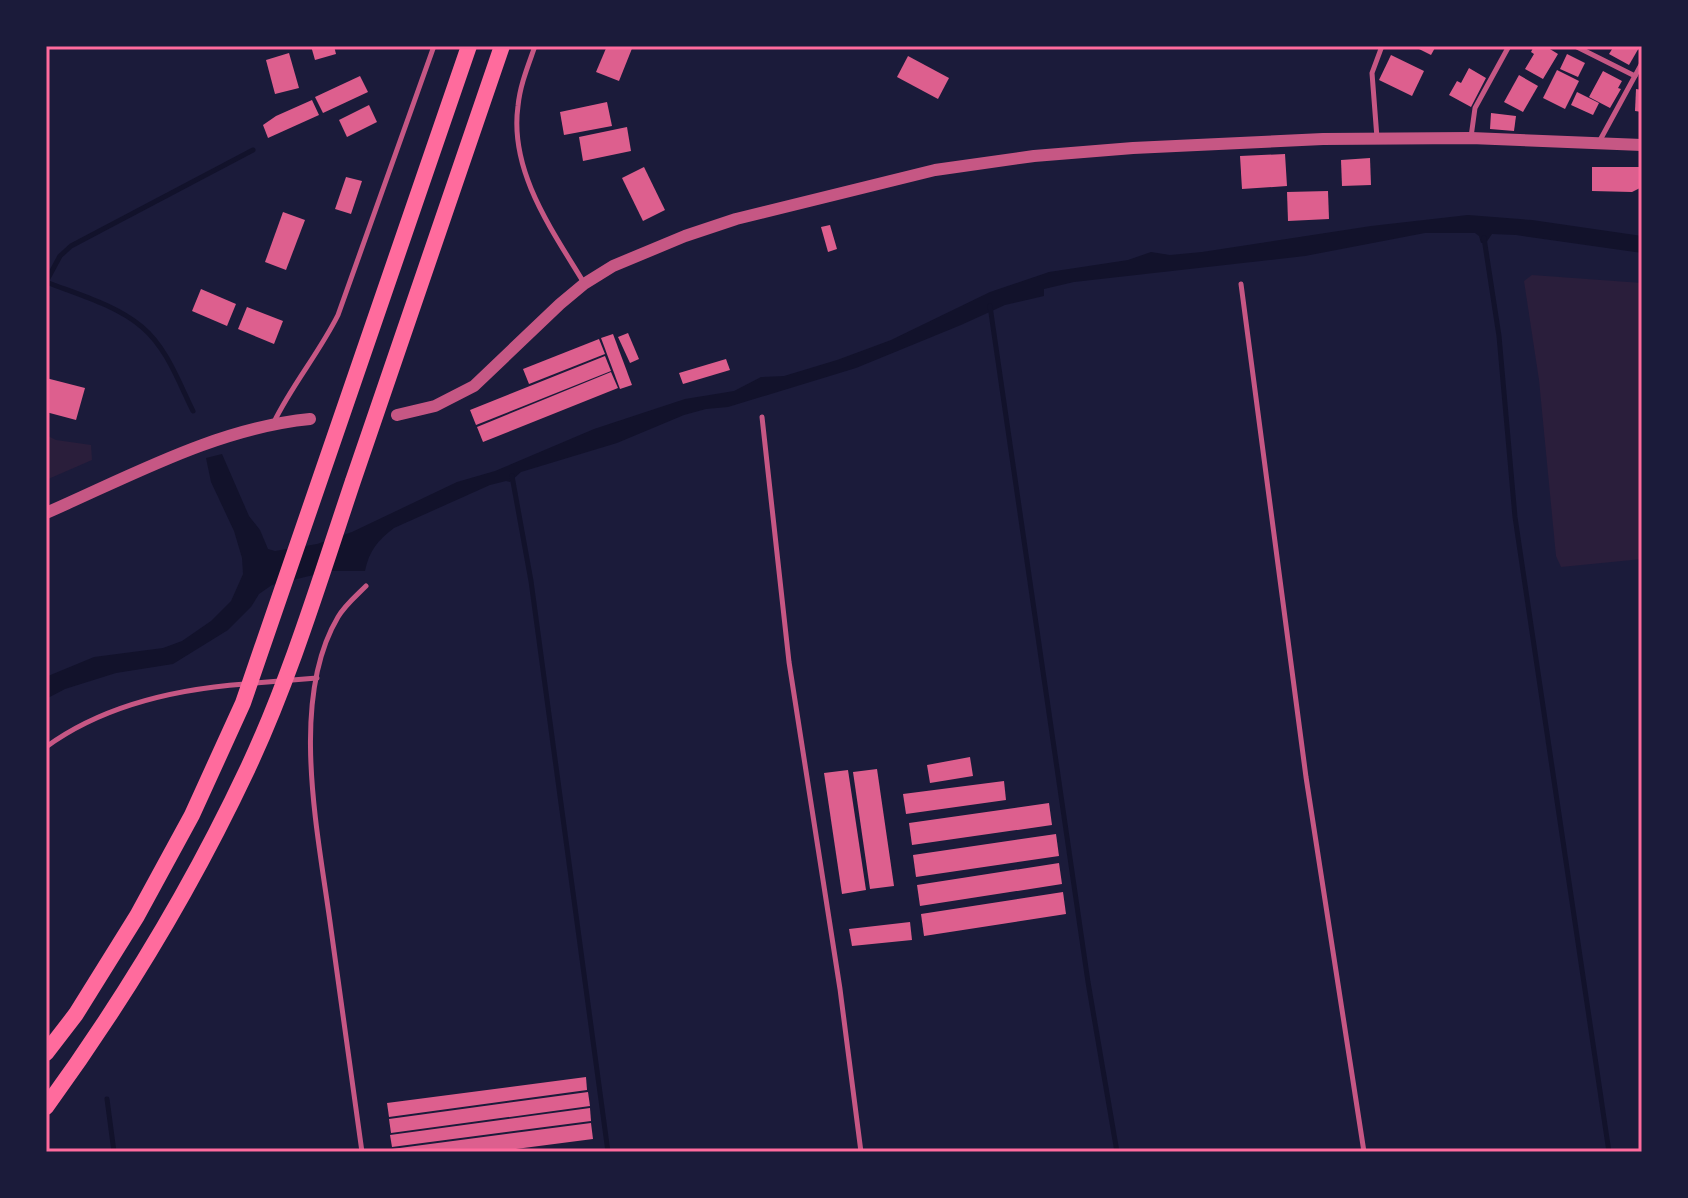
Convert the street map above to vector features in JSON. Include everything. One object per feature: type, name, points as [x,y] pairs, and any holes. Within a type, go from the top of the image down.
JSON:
[{"type":"highway","points":[[46,1053],[76,1014],[137,916],[192,815],[243,703],[469,46]]},
{"type":"highway","points":[[46,1107],[97,1036],[156,941],[249,767],[352,484],[502,46]]},
{"type":"street","points":[[397,415],[435,406],[474,386],[584,284],[613,266],[708,228],[935,170],[1034,156],[1133,148],[1377,138],[1471,138],[1642,145]]},
{"type":"street","points":[[46,513],[235,433],[274,422],[310,419]]},
{"type":"lane","points":[[274,422],[338,315],[434,46]]},
{"type":"lane","points":[[535,46],[518,105],[520,158],[536,198],[584,284]]},
{"type":"lane","points":[[1377,138],[1372,73],[1382,46]]},
{"type":"lane","points":[[1471,138],[1475,108],[1509,46]]},
{"type":"lane","points":[[1575,46],[1635,76]]},
{"type":"lane","points":[[1598,143],[1642,63]]},
{"type":"lane","points":[[1241,284],[1306,777],[1364,1152]]},
{"type":"lane","points":[[762,417],[789,662],[840,989],[861,1152]]},
{"type":"lane","points":[[362,1152],[310,772],[310,736],[317,678],[329,634],[338,616],[366,586]]},
{"type":"lane","points":[[46,747],[82,726],[159,697],[213,686],[317,678]]},
{"type":"shaded area","points":[[1468,215],[1532,220],[1642,236],[1642,253],[1516,235],[1492,234],[1486,243],[1481,243],[1475,233],[1425,233],[1305,256],[1074,282],[1044,289],[1044,296],[1005,305],[856,368],[728,407],[684,415],[617,443],[521,472],[510,482],[490,485],[394,528],[375,546],[365,571],[330,571],[272,585],[259,594],[251,607],[228,630],[173,664],[116,673],[65,689],[46,699],[48,676],[94,657],[163,648],[182,641],[211,621],[231,601],[243,574],[242,558],[234,531],[211,482],[206,458],[222,454],[249,516],[260,530],[268,549],[275,551],[317,544],[352,532],[457,482],[495,471],[594,429],[685,399],[734,391],[761,377],[784,376],[837,360],[891,340],[990,292],[1049,272],[1128,260],[1151,252],[1170,255],[1202,252],[1371,226]]},
{"type":"shaded area","points":[[1532,275],[1642,283],[1642,559],[1561,567],[1556,556],[1539,380],[1524,281]]},
{"type":"shaded area","points":[[46,435],[56,440],[91,445],[92,460],[46,480]]},
{"type":"building","points":[[311,46],[334,46],[336,54],[315,60]]},
{"type":"building","points":[[607,46],[633,46],[619,81],[596,72]]},
{"type":"building","points":[[1413,46],[1436,46],[1431,55]]},
{"type":"building","points":[[1534,46],[1545,46],[1558,54],[1543,79],[1525,69],[1534,54],[1531,52]]},
{"type":"building","points":[[1614,46],[1640,46],[1629,65],[1609,54]]},
{"type":"building","points":[[289,53],[299,88],[275,94],[266,60]]},
{"type":"building","points":[[1567,54],[1585,63],[1578,77],[1560,69]]},
{"type":"building","points":[[1391,55],[1424,71],[1412,96],[1379,80]]},
{"type":"building","points":[[908,56],[949,78],[938,99],[897,77]]},
{"type":"building","points":[[1469,68],[1486,78],[1471,107],[1449,95],[1457,81],[1461,83]]},
{"type":"building","points":[[1557,70],[1579,81],[1565,109],[1543,98]]},
{"type":"building","points":[[1603,71],[1622,81],[1610,108],[1589,97]]},
{"type":"building","points":[[1519,75],[1538,86],[1523,112],[1504,102]]},
{"type":"building","points":[[360,76],[368,92],[323,113],[315,97]]},
{"type":"building","points":[[1636,89],[1642,90],[1642,112],[1635,111]]},
{"type":"building","points":[[1577,92],[1599,103],[1593,115],[1571,105]]},
{"type":"building","points":[[312,100],[319,115],[268,138],[263,125]]},
{"type":"building","points":[[607,102],[612,126],[564,135],[560,112]]},
{"type":"building","points":[[369,105],[377,122],[347,137],[339,120]]},
{"type":"building","points":[[1491,113],[1516,116],[1514,131],[1490,129]]},
{"type":"building","points":[[627,127],[631,151],[583,161],[579,137]]},
{"type":"building","points":[[1285,154],[1287,186],[1242,189],[1240,156]]},
{"type":"building","points":[[1370,158],[1371,185],[1342,186],[1341,160]]},
{"type":"building","points":[[644,167],[665,210],[643,221],[622,178]]},
{"type":"building","points":[[1592,167],[1640,167],[1640,188],[1632,192],[1592,191]]},
{"type":"building","points":[[346,177],[362,181],[351,214],[335,209]]},
{"type":"building","points":[[1328,191],[1329,219],[1288,221],[1287,192]]},
{"type":"building","points":[[283,212],[305,220],[286,270],[265,262]]},
{"type":"building","points":[[830,225],[837,249],[828,252],[821,227]]},
{"type":"building","points":[[201,289],[236,304],[227,326],[192,311]]},
{"type":"building","points":[[247,307],[283,321],[274,344],[238,329]]},
{"type":"building","points":[[628,333],[639,359],[630,363],[618,337]]},
{"type":"building","points":[[613,334],[632,385],[620,389],[601,338]]},
{"type":"building","points":[[599,339],[605,354],[529,384],[523,369]]},
{"type":"building","points":[[605,356],[611,371],[476,425],[470,410]]},
{"type":"building","points":[[726,359],[730,370],[683,384],[679,373]]},
{"type":"building","points":[[611,372],[618,388],[483,442],[477,427]]},
{"type":"building","points":[[46,378],[85,388],[76,420],[46,412]]},
{"type":"building","points":[[970,757],[973,776],[930,783],[927,765]]},
{"type":"building","points":[[877,769],[894,886],[870,889],[853,772]]},
{"type":"building","points":[[848,770],[866,890],[842,894],[824,773]]},
{"type":"building","points":[[1004,781],[1006,800],[906,814],[903,794]]},
{"type":"building","points":[[1049,803],[1052,825],[912,845],[909,823]]},
{"type":"building","points":[[1056,834],[1059,856],[916,877],[913,855]]},
{"type":"building","points":[[1059,863],[1062,884],[920,906],[917,885]]},
{"type":"building","points":[[1063,892],[1066,914],[924,936],[921,914]]},
{"type":"building","points":[[910,922],[912,940],[852,946],[849,929]]},
{"type":"building","points":[[586,1077],[587,1090],[389,1117],[387,1103]]},
{"type":"building","points":[[588,1092],[590,1106],[391,1133],[389,1119]]},
{"type":"building","points":[[590,1108],[591,1121],[392,1147],[390,1135]]},
{"type":"building","points":[[591,1123],[593,1139],[493,1152],[392,1152],[392,1149]]},
{"type":"waterway","points":[[46,282],[60,256],[71,246],[253,150]]},
{"type":"waterway","points":[[1484,238],[1499,336],[1515,517],[1609,1152]]},
{"type":"waterway","points":[[46,282],[108,306],[142,327],[165,355],[193,411]]},
{"type":"waterway","points":[[990,306],[1088,982],[1117,1152]]},
{"type":"waterway","points":[[512,476],[531,581],[608,1152]]},
{"type":"waterway","points":[[107,1099],[114,1152]]}]
